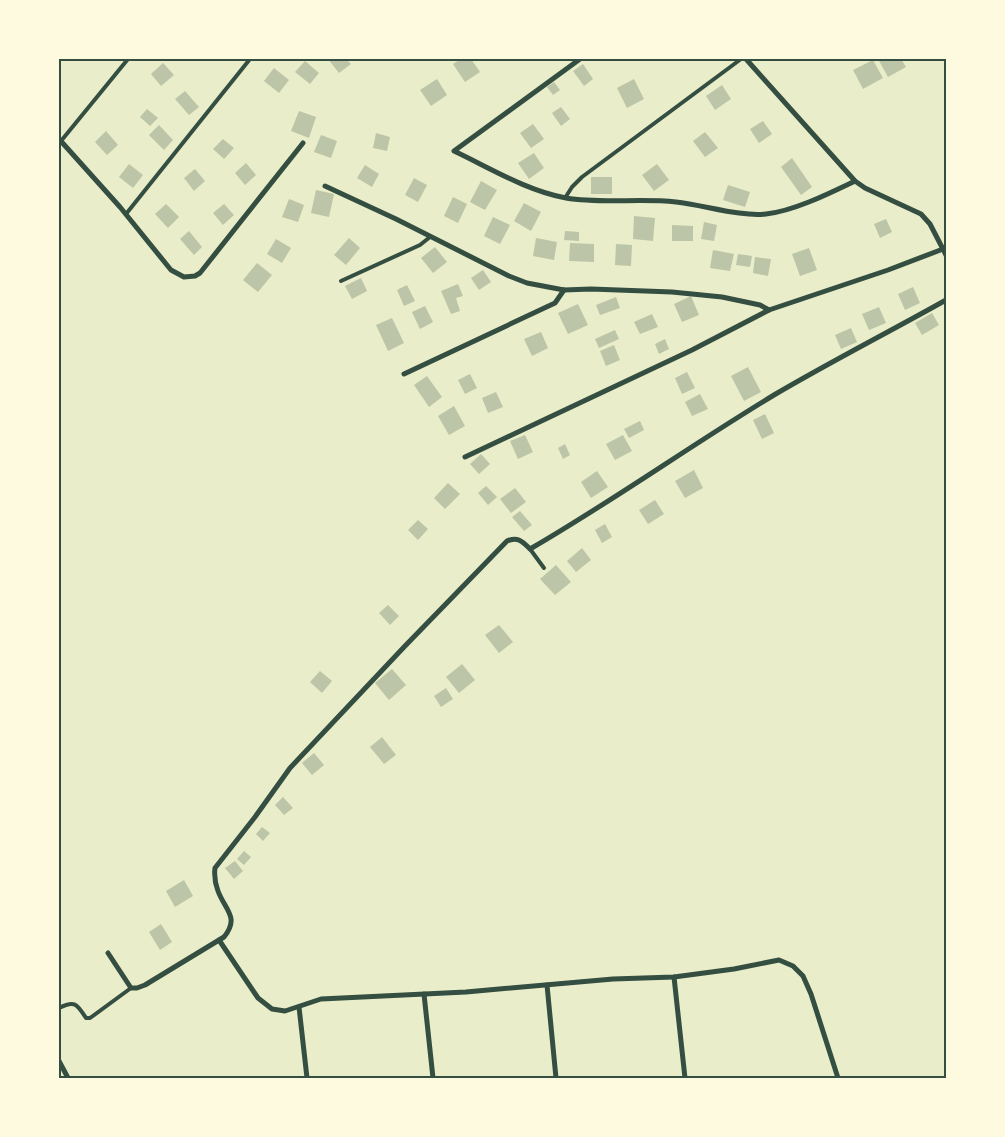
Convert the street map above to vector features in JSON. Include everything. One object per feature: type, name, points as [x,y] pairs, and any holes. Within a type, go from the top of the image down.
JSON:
[{"type":"street","points":[[580,59],[454,151],[506,177],[542,192],[565,198],[676,202],[756,215],[780,211],[824,196],[856,181]]},
{"type":"street","points":[[746,59],[856,181],[865,188],[921,214],[930,224],[946,255]]},
{"type":"street","points":[[60,140],[126,214],[171,270],[184,277],[195,276],[200,273],[303,143]]},
{"type":"street","points":[[325,186],[380,211],[509,276],[527,282],[564,290],[672,292],[722,297],[760,305],[769,310]]},
{"type":"street","points":[[465,457],[692,350],[769,310],[888,270],[943,249]]},
{"type":"street","points":[[404,374],[555,303],[564,290]]},
{"type":"street","points":[[108,953],[131,988],[137,988],[145,986],[224,937],[230,927],[231,916],[218,891],[214,875],[215,868],[290,768],[405,646],[507,542],[512,539],[519,540],[530,549],[578,521],[705,437],[776,394],[946,300]]},
{"type":"street","points":[[219,940],[262,1003],[272,1009],[285,1011],[321,999],[424,994],[613,979],[674,977],[734,969],[779,960],[793,966],[803,976],[811,994],[838,1078]]},
{"type":"street","points":[[674,977],[685,1078]]},
{"type":"street","points":[[547,985],[556,1078]]},
{"type":"street","points":[[424,994],[433,1078]]},
{"type":"street","points":[[299,1007],[307,1078]]},
{"type":"street","points":[[59,1061],[68,1078]]},
{"type":"lane","points":[[60,140],[128,59]]},
{"type":"lane","points":[[126,214],[250,59]]},
{"type":"lane","points":[[565,198],[582,177],[741,59]]},
{"type":"lane","points":[[342,282],[420,245],[430,237]]},
{"type":"lane","points":[[530,549],[544,568]]},
{"type":"lane","points":[[59,1008],[74,1004],[79,1006],[86,1018],[90,1018],[131,988]]},
{"type":"building","points":[[328,59],[346,59],[351,64],[339,73]]},
{"type":"building","points":[[461,59],[471,59],[480,72],[465,82],[453,64]]},
{"type":"building","points":[[878,59],[901,59],[906,67],[888,77]]},
{"type":"building","points":[[873,60],[883,78],[863,89],[853,70]]},
{"type":"building","points":[[305,61],[319,73],[310,84],[295,72]]},
{"type":"building","points":[[163,63],[174,75],[161,86],[151,74]]},
{"type":"building","points":[[583,64],[593,79],[584,86],[573,71]]},
{"type":"building","points":[[274,68],[289,80],[279,93],[264,81]]},
{"type":"building","points":[[437,79],[447,95],[431,106],[420,90]]},
{"type":"building","points":[[634,79],[644,99],[627,108],[617,88]]},
{"type":"building","points":[[554,82],[560,90],[553,95],[547,87]]},
{"type":"building","points":[[722,85],[731,99],[715,110],[706,96]]},
{"type":"building","points":[[185,91],[199,107],[189,115],[175,99]]},
{"type":"building","points":[[561,107],[570,119],[561,126],[552,113]]},
{"type":"building","points":[[147,109],[158,118],[150,126],[140,117]]},
{"type":"building","points":[[299,111],[316,117],[309,138],[291,131]]},
{"type":"building","points":[[763,121],[772,134],[759,143],[750,129]]},
{"type":"building","points":[[533,124],[544,139],[531,148],[520,133]]},
{"type":"building","points":[[159,125],[173,140],[164,150],[149,135]]},
{"type":"building","points":[[106,131],[118,145],[107,155],[95,142]]},
{"type":"building","points":[[705,132],[718,148],[705,157],[693,141]]},
{"type":"building","points":[[376,133],[390,137],[387,151],[373,148]]},
{"type":"building","points":[[321,135],[337,141],[331,158],[314,152]]},
{"type":"building","points":[[223,139],[234,148],[224,159],[213,149]]},
{"type":"building","points":[[534,153],[544,168],[529,179],[518,163]]},
{"type":"building","points":[[792,158],[812,187],[801,195],[781,167]]},
{"type":"building","points":[[246,163],[256,175],[245,185],[235,173]]},
{"type":"building","points":[[129,164],[143,175],[133,188],[119,177]]},
{"type":"building","points":[[657,164],[669,180],[654,191],[642,175]]},
{"type":"building","points":[[365,165],[379,174],[372,187],[357,178]]},
{"type":"building","points":[[195,169],[205,181],[194,191],[184,178]]},
{"type":"building","points":[[591,177],[612,177],[612,194],[591,194]]},
{"type":"building","points":[[414,178],[427,185],[418,202],[405,195]]},
{"type":"building","points":[[481,181],[497,190],[485,210],[470,202]]},
{"type":"building","points":[[728,185],[750,192],[745,207],[723,200]]},
{"type":"building","points":[[316,190],[334,194],[329,217],[311,213]]},
{"type":"building","points":[[453,197],[467,204],[458,223],[444,216]]},
{"type":"building","points":[[289,199],[304,205],[298,222],[282,217]]},
{"type":"building","points":[[524,203],[541,212],[531,231],[514,221]]},
{"type":"building","points":[[166,204],[179,217],[168,228],[155,214]]},
{"type":"building","points":[[224,204],[234,215],[223,225],[213,213]]},
{"type":"building","points":[[634,216],[655,218],[653,241],[633,239]]},
{"type":"building","points":[[493,217],[510,225],[500,244],[484,236]]},
{"type":"building","points":[[886,219],[892,232],[880,238],[874,224]]},
{"type":"building","points":[[704,222],[717,225],[714,241],[701,239]]},
{"type":"building","points":[[672,225],[693,226],[693,241],[672,241]]},
{"type":"building","points":[[189,231],[202,247],[194,255],[180,239]]},
{"type":"building","points":[[565,231],[579,232],[579,241],[564,240]]},
{"type":"building","points":[[349,238],[360,248],[346,265],[334,255]]},
{"type":"building","points":[[536,238],[557,242],[554,260],[533,256]]},
{"type":"building","points":[[276,239],[291,248],[282,263],[267,254]]},
{"type":"building","points":[[570,243],[594,244],[594,262],[569,261]]},
{"type":"building","points":[[616,244],[632,245],[631,266],[615,265]]},
{"type":"building","points":[[435,247],[447,262],[433,273],[421,258]]},
{"type":"building","points":[[809,248],[817,270],[800,276],[792,254]]},
{"type":"building","points":[[713,250],[734,254],[730,271],[710,268]]},
{"type":"building","points":[[738,254],[752,256],[750,267],[736,265]]},
{"type":"building","points":[[755,257],[771,259],[768,276],[753,273]]},
{"type":"building","points":[[257,263],[272,275],[258,292],[243,280]]},
{"type":"building","points":[[483,270],[491,282],[479,290],[471,278]]},
{"type":"building","points":[[361,278],[367,291],[352,299],[345,286]]},
{"type":"building","points":[[458,284],[463,296],[456,298],[460,311],[451,314],[441,291]]},
{"type":"building","points":[[407,285],[415,301],[404,306],[397,290]]},
{"type":"building","points":[[913,287],[920,303],[905,310],[898,294]]},
{"type":"building","points":[[691,296],[699,315],[682,322],[674,304]]},
{"type":"building","points":[[616,297],[620,308],[600,315],[596,305]]},
{"type":"building","points":[[578,304],[588,325],[568,334],[558,313]]},
{"type":"building","points":[[425,306],[433,322],[420,329],[412,312]]},
{"type":"building","points":[[879,307],[886,323],[869,330],[862,314]]},
{"type":"building","points":[[932,313],[939,325],[922,335],[915,323]]},
{"type":"building","points":[[652,314],[658,327],[640,334],[634,322]]},
{"type":"building","points":[[392,318],[404,343],[388,351],[376,325]]},
{"type":"building","points":[[851,328],[857,342],[841,349],[835,335]]},
{"type":"building","points":[[615,330],[619,339],[599,348],[595,339]]},
{"type":"building","points":[[541,332],[548,348],[532,356],[524,339]]},
{"type":"building","points":[[665,339],[669,349],[659,354],[655,344]]},
{"type":"building","points":[[614,345],[620,360],[606,366],[600,351]]},
{"type":"building","points":[[748,367],[761,392],[744,401],[731,376]]},
{"type":"building","points":[[687,372],[695,388],[682,394],[675,378]]},
{"type":"building","points":[[470,374],[477,388],[465,394],[458,380]]},
{"type":"building","points":[[427,376],[442,397],[429,407],[414,385]]},
{"type":"building","points":[[496,392],[503,407],[488,413],[482,398]]},
{"type":"building","points":[[700,394],[708,409],[692,416],[685,402]]},
{"type":"building","points":[[454,406],[465,426],[449,435],[438,416]]},
{"type":"building","points":[[765,414],[774,433],[762,439],[753,420]]},
{"type":"building","points":[[640,421],[644,430],[629,438],[624,429]]},
{"type":"building","points":[[525,435],[533,452],[518,459],[510,441]]},
{"type":"building","points":[[623,435],[632,451],[615,460],[606,444]]},
{"type":"building","points":[[565,444],[570,455],[563,459],[558,448]]},
{"type":"building","points":[[481,454],[490,464],[479,474],[470,464]]},
{"type":"building","points":[[694,470],[703,488],[685,498],[675,481]]},
{"type":"building","points":[[597,471],[608,487],[591,498],[581,482]]},
{"type":"building","points":[[448,483],[460,494],[445,509],[434,498]]},
{"type":"building","points":[[486,486],[497,497],[488,505],[478,493]]},
{"type":"building","points":[[515,488],[526,502],[511,513],[500,499]]},
{"type":"building","points":[[655,500],[664,514],[648,524],[639,510]]},
{"type":"building","points":[[520,511],[532,525],[524,531],[512,517]]},
{"type":"building","points":[[418,520],[428,529],[418,540],[408,530]]},
{"type":"building","points":[[605,524],[612,537],[602,543],[595,530]]},
{"type":"building","points":[[582,548],[591,560],[576,572],[567,561]]},
{"type":"building","points":[[556,565],[571,582],[555,595],[540,579]]},
{"type":"building","points":[[388,605],[399,616],[390,625],[379,613]]},
{"type":"building","points":[[499,625],[513,642],[499,653],[485,635]]},
{"type":"building","points":[[462,664],[475,680],[459,693],[446,677]]},
{"type":"building","points":[[392,669],[406,685],[389,700],[375,683]]},
{"type":"building","points":[[320,671],[332,681],[322,693],[310,682]]},
{"type":"building","points":[[446,688],[453,699],[441,707],[434,696]]},
{"type":"building","points":[[382,737],[396,755],[384,764],[370,747]]},
{"type":"building","points":[[314,753],[324,765],[312,775],[302,763]]},
{"type":"building","points":[[283,797],[293,808],[284,815],[275,805]]},
{"type":"building","points":[[262,827],[270,833],[263,841],[256,834]]},
{"type":"building","points":[[244,851],[251,857],[244,865],[237,859]]},
{"type":"building","points":[[235,861],[243,871],[234,879],[225,868]]},
{"type":"building","points":[[184,880],[193,896],[175,907],[166,891]]},
{"type":"building","points":[[161,924],[172,942],[160,950],[149,932]]}]
